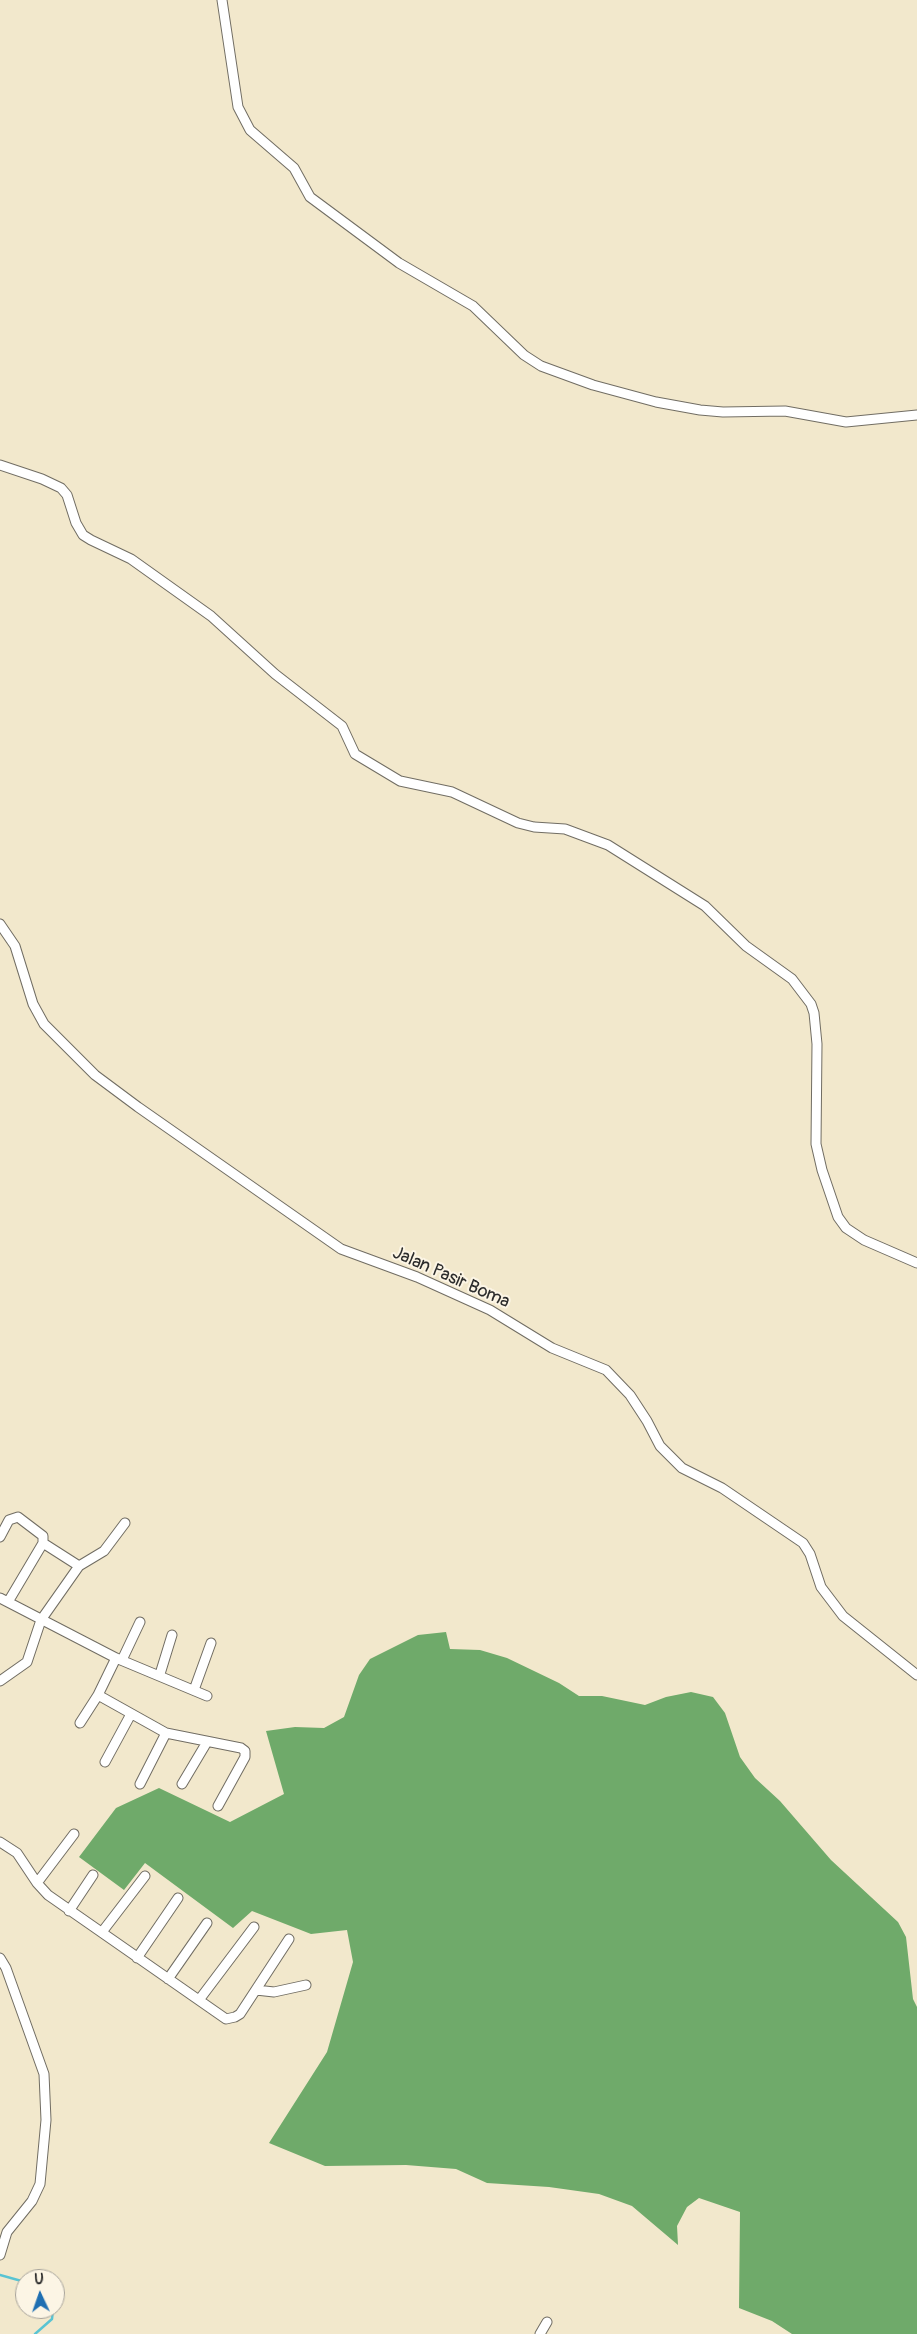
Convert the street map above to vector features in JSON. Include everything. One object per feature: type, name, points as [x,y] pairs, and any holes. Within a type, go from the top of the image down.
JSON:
[{"type":"street","points":[[222,0],[238,107],[250,130],[294,168],[310,197],[399,263],[473,306],[536,363],[593,385],[656,402],[700,410],[786,411],[846,422],[917,415]]},
{"type":"street","points":[[0,465],[34,476],[61,488],[67,495],[76,523],[84,534],[91,540],[131,559],[211,616],[275,674],[342,726],[356,754],[400,781],[459,795],[518,823],[534,827],[554,826],[608,845],[705,906],[746,946],[792,979],[811,1004],[814,1013],[817,1044],[816,1144],[822,1170],[838,1217],[846,1228],[864,1240],[917,1263]]},
{"type":"street","name":"Jalan Pasir Boma","points":[[0,924],[15,946],[33,1004],[44,1024],[95,1075],[341,1248],[417,1277],[490,1310],[552,1348],[606,1370],[630,1395],[648,1421],[660,1446],[682,1468],[722,1488],[803,1543],[810,1554],[821,1587],[843,1616],[917,1675]]},
{"type":"street","points":[[0,1537],[9,1520],[18,1517],[42,1534],[42,1543],[4,1600],[119,1659],[160,1674],[207,1696]]},
{"type":"street","points":[[0,1681],[27,1662],[42,1620],[79,1566],[104,1551],[125,1523]]},
{"type":"street","points":[[42,1543],[79,1566]]},
{"type":"street","points":[[80,1723],[140,1622]]},
{"type":"street","points":[[160,1674],[172,1635]]},
{"type":"street","points":[[194,1690],[211,1643]]},
{"type":"street","points":[[98,1695],[166,1733],[241,1748],[245,1751],[245,1757],[218,1806]]},
{"type":"street","points":[[105,1762],[131,1714]]},
{"type":"street","points":[[140,1784],[166,1733]]},
{"type":"street","points":[[182,1784],[207,1742]]},
{"type":"street","points":[[37,1884],[74,1834]]},
{"type":"street","points":[[0,1842],[17,1853],[37,1884],[48,1895],[226,2019],[240,2014],[289,1939]]},
{"type":"street","points":[[69,1911],[93,1875]]},
{"type":"street","points":[[102,1932],[145,1876]]},
{"type":"street","points":[[136,1958],[178,1898]]},
{"type":"street","points":[[168,1979],[207,1923]]},
{"type":"street","points":[[199,2000],[254,1927]]},
{"type":"street","points":[[0,1958],[6,1968],[44,2074],[46,2120],[40,2184],[32,2201],[6,2232],[0,2255]]},
{"type":"street","points":[[256,1990],[274,1992],[306,1985]]},
{"type":"street","points":[[540,2334],[547,2322]]},
{"type":"green space","points":[[446,1632],[450,1649],[480,1650],[507,1658],[559,1683],[579,1696],[602,1696],[645,1705],[666,1697],[691,1692],[713,1697],[725,1713],[740,1757],[755,1778],[780,1801],[831,1860],[898,1922],[906,1937],[913,1999],[917,2007],[917,2334],[792,2334],[772,2321],[739,2308],[740,2212],[699,2198],[687,2207],[677,2226],[678,2245],[632,2206],[599,2194],[549,2187],[487,2183],[456,2169],[406,2165],[325,2166],[269,2143],[327,2052],[353,1962],[347,1930],[311,1934],[252,1911],[233,1928],[145,1863],[124,1890],[79,1857],[116,1808],[159,1788],[230,1822],[284,1794],[266,1731],[295,1727],[324,1728],[344,1717],[359,1675],[370,1659],[418,1635]]},
{"type":"waterway","points":[[0,2275],[15,2279]]},
{"type":"waterway","points":[[35,2334],[52,2319]]}]
